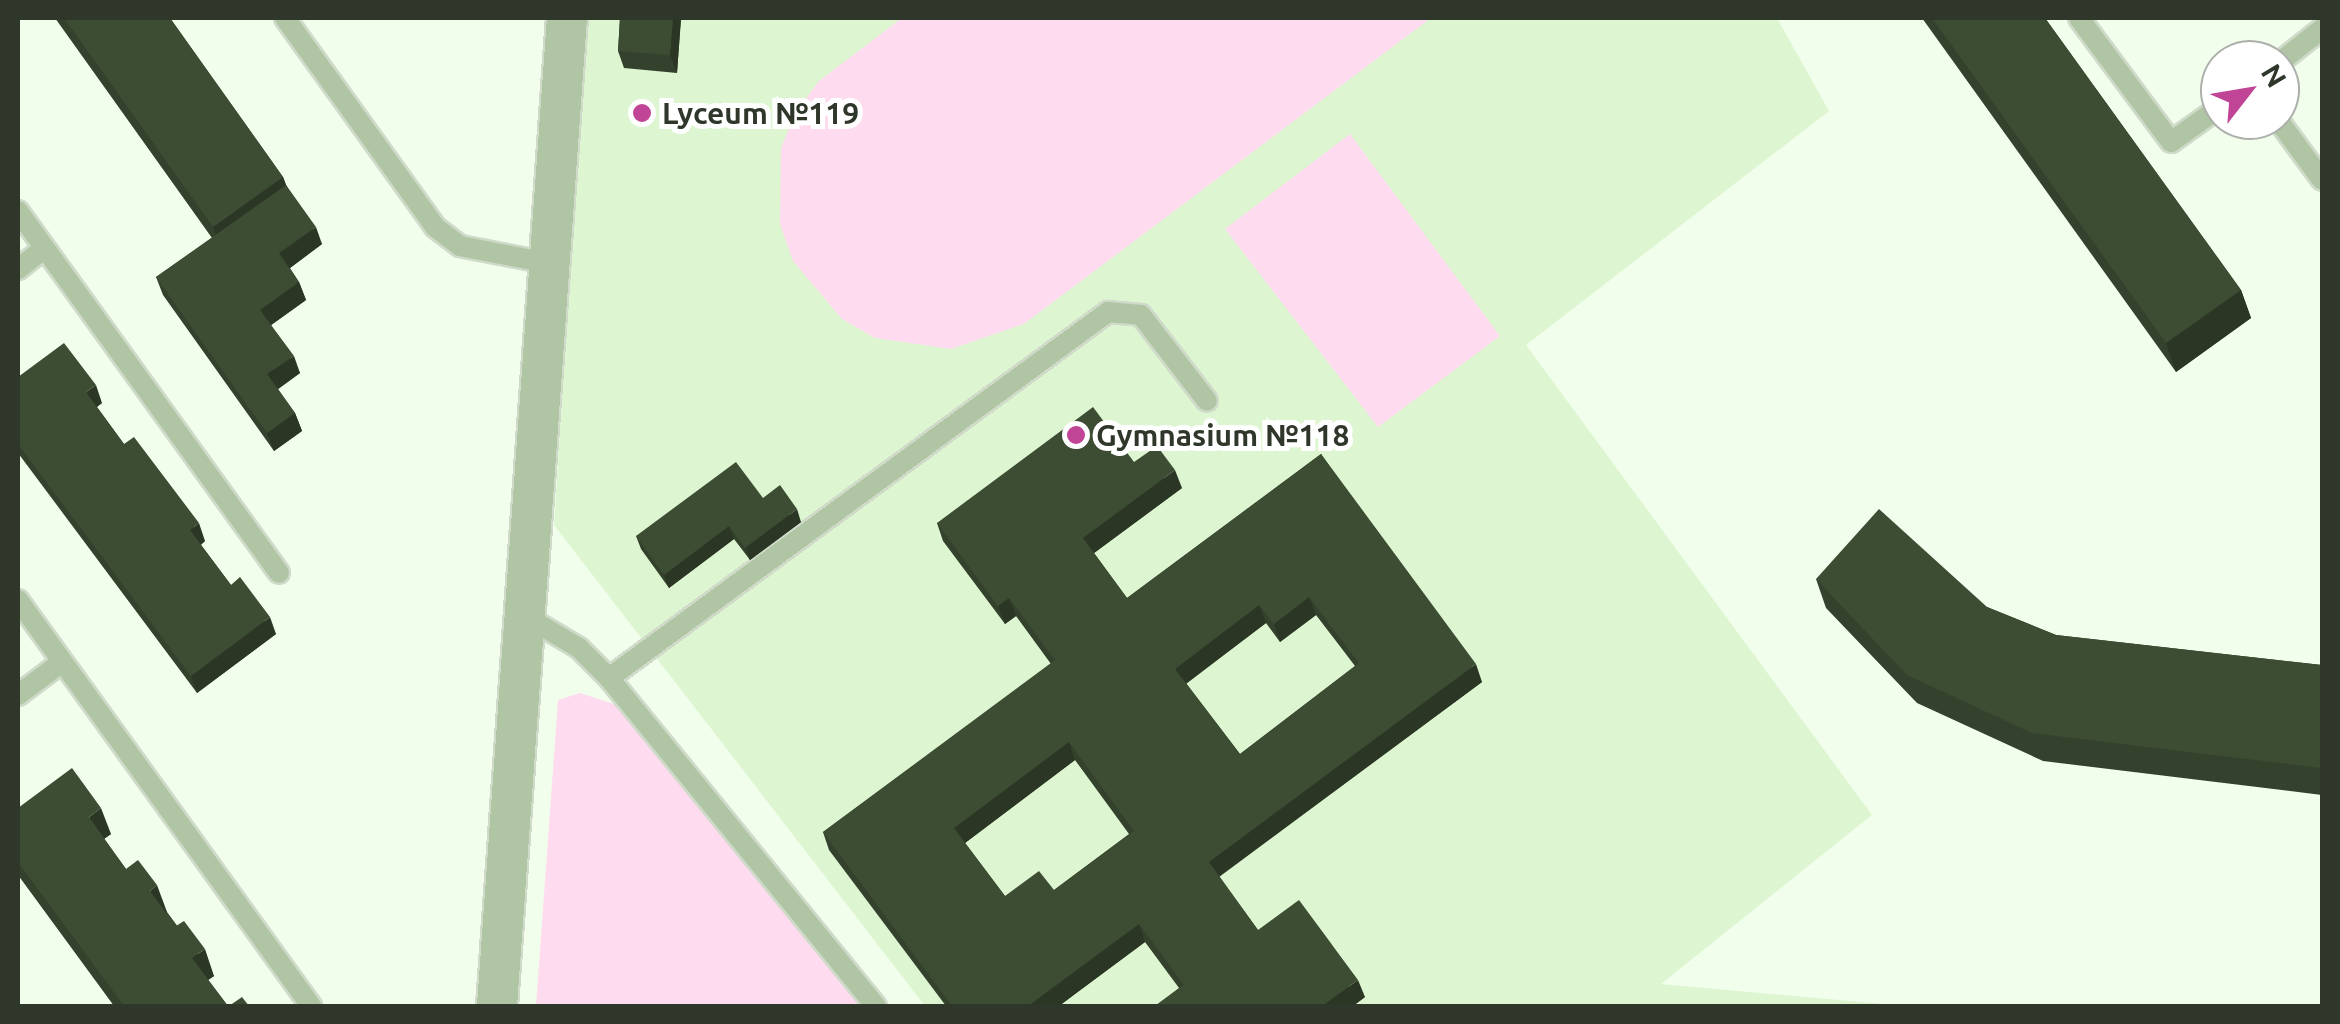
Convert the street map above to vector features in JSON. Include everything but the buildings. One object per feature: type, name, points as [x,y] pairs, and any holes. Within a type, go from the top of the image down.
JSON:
[{"type":"street","points":[[497,1006],[568,18]]},
{"type":"lane","points":[[284,18],[435,227],[460,246],[553,264]]},
{"type":"lane","points":[[2079,18],[2171,142],[2200,121]]},
{"type":"lane","points":[[2300,46],[2322,29]]},
{"type":"lane","points":[[2293,140],[2322,180]]},
{"type":"lane","points":[[18,212],[278,573]]},
{"type":"lane","points":[[18,269],[44,249]]},
{"type":"lane","points":[[609,678],[1108,312],[1141,315],[1207,401]]},
{"type":"lane","points":[[18,600],[311,1006]]},
{"type":"lane","points":[[527,617],[578,648],[609,678],[876,1006]]},
{"type":"lane","points":[[18,695],[62,662]]},
{"type":"shaded area","name":"Gymnasium №118","points":[[586,18],[1777,18],[1829,111],[1526,345],[1872,815],[1661,984],[1906,1006],[925,1006],[554,525]]},
{"type":"shaded area","points":[[902,18],[1431,18],[1024,324],[951,349],[875,338],[842,319],[793,261],[780,224],[781,148],[796,112],[819,81]]},
{"type":"shaded area","points":[[1350,134],[1500,336],[1378,427],[1225,229]]},
{"type":"shaded area","points":[[580,693],[620,706],[860,1006],[536,1006],[558,700]]},
{"type":"place","name":"Lyceum №119","points":[[642,113]]},
{"type":"place","name":"Gymnasium №118","points":[[1076,435]]}]
